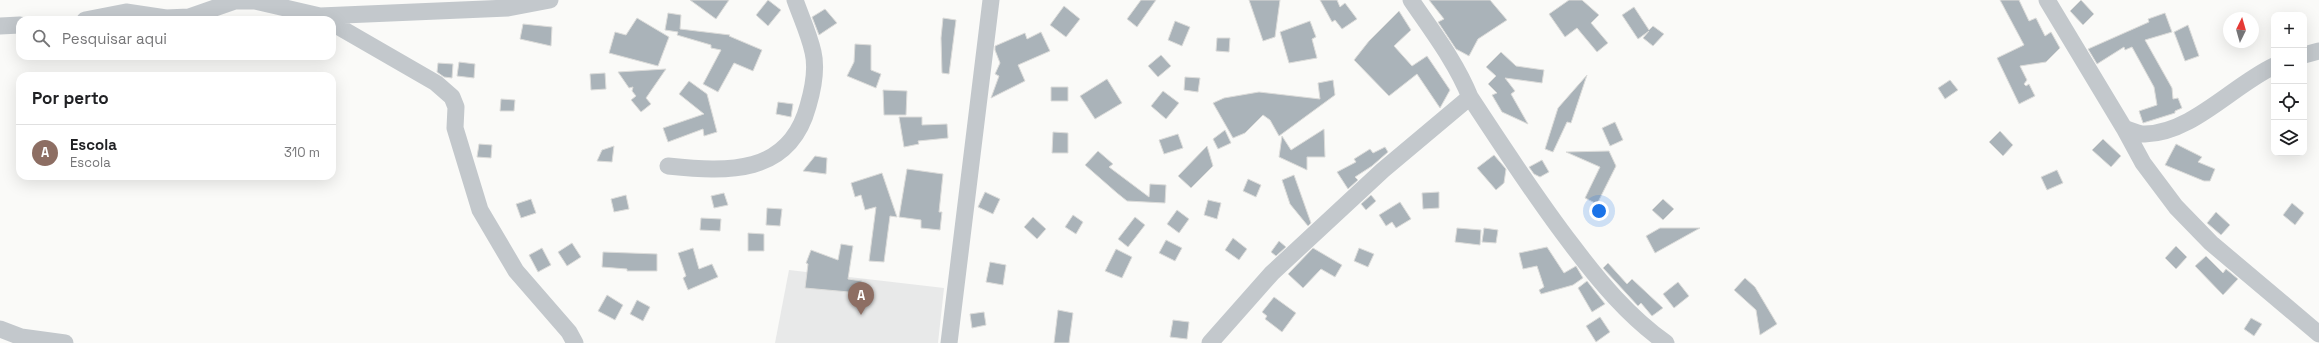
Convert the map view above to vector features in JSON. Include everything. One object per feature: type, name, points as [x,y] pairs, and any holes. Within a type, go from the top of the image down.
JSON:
[{"type":"street","points":[[336,19],[508,8],[546,0]]},
{"type":"street","points":[[668,166],[713,170],[755,166],[787,148],[805,120],[813,88],[813,52],[795,0]]},
{"type":"street","points":[[949,343],[991,0]]},
{"type":"street","points":[[1411,0],[1444,48],[1464,82],[1470,97],[1536,199],[1602,284],[1649,331],[1666,343]]},
{"type":"street","points":[[2047,0],[2124,128],[2143,163],[2176,207],[2211,243],[2319,334]]},
{"type":"street","points":[[192,16],[235,1],[255,1],[311,16]]},
{"type":"street","points":[[106,16],[126,12],[153,16]]},
{"type":"street","points":[[0,26],[16,25]]},
{"type":"street","points":[[336,26],[436,83],[452,97],[456,107],[455,128],[480,210],[516,271],[569,332],[575,343]]},
{"type":"street","points":[[2307,53],[2319,51]]},
{"type":"street","points":[[2124,128],[2143,134],[2168,131],[2198,116],[2253,76],[2271,67]]},
{"type":"street","points":[[1210,343],[1272,273],[1383,170],[1470,97]]},
{"type":"street","points":[[0,329],[21,337],[65,343]]},
{"type":"shaded area","points":[[789,270],[944,288],[938,343],[775,343]]},
{"type":"building","points":[[690,0],[729,0],[716,19]]},
{"type":"building","points":[[768,0],[781,10],[768,26],[756,15]]},
{"type":"building","points":[[1141,0],[1156,0],[1137,27],[1127,19]]},
{"type":"building","points":[[1249,0],[1280,0],[1275,37],[1263,41]]},
{"type":"building","points":[[1320,0],[1337,0],[1340,7],[1345,3],[1357,19],[1342,29],[1335,20],[1332,22]]},
{"type":"building","points":[[1429,0],[1490,0],[1507,20],[1478,39],[1469,56],[1456,49],[1438,22],[1444,19]]},
{"type":"building","points":[[1569,0],[1582,0],[1599,15],[1591,23],[1608,43],[1597,52],[1577,28],[1565,37],[1549,14]]},
{"type":"building","points":[[2000,0],[2019,0],[2029,21],[2036,18],[2045,36],[2051,32],[2060,48],[2046,62],[2020,66],[2027,80],[2024,84],[2026,86],[2029,84],[2035,96],[2019,104],[1997,58],[2024,45]]},
{"type":"building","points":[[2081,0],[2094,14],[2083,25],[2070,11]]},
{"type":"building","points":[[1064,6],[1080,19],[1066,37],[1050,25]]},
{"type":"building","points":[[1634,7],[1649,30],[1653,26],[1664,34],[1653,46],[1643,38],[1649,31],[1638,39],[1622,15]]},
{"type":"building","points":[[825,9],[837,23],[819,35],[812,17]]},
{"type":"building","points":[[1399,11],[1411,30],[1394,46],[1412,66],[1427,56],[1450,90],[1440,108],[1417,74],[1389,96],[1354,60],[1369,41]]},
{"type":"building","points":[[668,13],[681,15],[680,29],[730,35],[729,36],[762,50],[753,71],[734,63],[718,92],[703,84],[721,50],[711,48],[711,45],[677,35],[678,32],[665,30]]},
{"type":"building","points":[[2165,13],[2172,32],[2145,40],[2172,88],[2173,99],[2178,98],[2182,108],[2175,111],[2175,113],[2143,123],[2139,111],[2157,105],[2154,87],[2132,47],[2125,50],[2124,47],[2097,64],[2088,49],[2149,22],[2148,19]]},
{"type":"building","points":[[637,18],[669,37],[658,66],[609,53],[615,32],[626,35]]},
{"type":"building","points":[[943,18],[956,20],[949,74],[942,73],[941,38]]},
{"type":"building","points":[[1175,21],[1190,27],[1182,46],[1168,40]]},
{"type":"building","points":[[1310,21],[1316,37],[1312,39],[1317,58],[1289,63],[1280,32]]},
{"type":"building","points":[[523,24],[552,27],[551,46],[520,39]]},
{"type":"building","points":[[2188,25],[2199,56],[2185,61],[2174,32]]},
{"type":"building","points":[[1041,32],[1050,51],[1018,65],[1025,81],[991,98],[999,76],[995,74],[1000,63],[995,46],[1025,33],[1027,39]]},
{"type":"building","points":[[1217,38],[1230,38],[1229,52],[1216,51]]},
{"type":"building","points":[[855,44],[871,45],[871,70],[881,74],[876,88],[847,76],[854,62]]},
{"type":"building","points":[[1501,52],[1516,66],[1544,70],[1542,83],[1505,78],[1515,91],[1511,94],[1528,124],[1502,112],[1492,95],[1497,93],[1488,84],[1496,76],[1486,67]]},
{"type":"building","points":[[1161,55],[1171,66],[1158,77],[1148,66]]},
{"type":"building","points":[[459,62],[475,64],[474,78],[457,76]]},
{"type":"building","points":[[438,63],[453,64],[452,78],[444,77],[437,72]]},
{"type":"building","points":[[666,69],[646,98],[651,104],[641,112],[631,100],[636,96],[632,91],[633,87],[629,88],[618,72]]},
{"type":"building","points":[[605,73],[606,89],[591,90],[590,74]]},
{"type":"building","points":[[1587,75],[1571,123],[1567,122],[1553,152],[1545,149],[1558,108]]},
{"type":"building","points":[[1185,77],[1200,78],[1198,92],[1184,90]]},
{"type":"building","points":[[1107,79],[1122,103],[1095,119],[1080,96]]},
{"type":"building","points":[[1333,80],[1335,95],[1279,136],[1270,120],[1263,115],[1245,133],[1233,138],[1213,103],[1224,98],[1259,92],[1320,99],[1318,83]]},
{"type":"building","points":[[1950,80],[1958,90],[1945,99],[1938,88]]},
{"type":"building","points":[[689,81],[707,94],[717,132],[704,136],[703,129],[668,142],[663,128],[704,114],[679,94]]},
{"type":"building","points":[[1051,87],[1068,87],[1068,101],[1051,101]]},
{"type":"building","points":[[883,90],[907,91],[906,115],[884,115]]},
{"type":"building","points":[[1163,91],[1179,103],[1166,119],[1151,106]]},
{"type":"building","points":[[501,99],[515,100],[514,111],[500,111]]},
{"type":"building","points":[[778,102],[793,104],[791,117],[776,114]]},
{"type":"building","points":[[899,117],[922,117],[922,125],[947,124],[948,138],[918,141],[919,144],[904,147]]},
{"type":"building","points":[[1615,122],[1623,140],[1610,146],[1602,128]]},
{"type":"building","points":[[1324,129],[1325,157],[1307,157],[1307,170],[1279,157],[1282,136],[1291,150]]},
{"type":"building","points":[[1225,130],[1231,143],[1218,149],[1213,139]]},
{"type":"building","points":[[2000,131],[2013,145],[2003,156],[1989,142]]},
{"type":"building","points":[[1053,132],[1068,133],[1068,153],[1052,153]]},
{"type":"building","points":[[1178,134],[1183,148],[1164,154],[1159,140]]},
{"type":"building","points":[[2103,139],[2121,156],[2111,167],[2092,150]]},
{"type":"building","points":[[479,144],[492,145],[491,158],[477,157]]},
{"type":"building","points":[[2176,144],[2202,157],[2198,162],[2215,169],[2210,181],[2204,181],[2165,165]]},
{"type":"building","points":[[614,146],[612,162],[597,161],[602,150]]},
{"type":"building","points":[[1207,146],[1213,166],[1191,188],[1178,176]]},
{"type":"building","points":[[1385,147],[1388,152],[1372,166],[1355,177],[1358,180],[1348,189],[1337,172],[1356,162],[1354,159],[1370,149],[1373,153]]},
{"type":"building","points":[[1098,151],[1113,164],[1109,167],[1149,197],[1150,184],[1166,185],[1165,203],[1127,201],[1085,165]]},
{"type":"building","points":[[1609,151],[1616,166],[1597,204],[1585,198],[1600,167],[1566,152]]},
{"type":"building","points":[[1494,155],[1506,169],[1504,183],[1496,190],[1477,168]]},
{"type":"building","points":[[815,156],[827,158],[826,174],[803,171]]},
{"type":"building","points":[[1542,160],[1549,172],[1540,177],[1534,174],[1529,167]]},
{"type":"building","points":[[907,169],[943,174],[939,212],[942,212],[940,230],[921,228],[921,220],[899,217]]},
{"type":"building","points":[[2057,170],[2063,183],[2047,190],[2041,177]]},
{"type":"building","points":[[882,173],[897,217],[890,216],[884,262],[869,261],[876,207],[865,210],[861,195],[855,197],[851,183]]},
{"type":"building","points":[[1294,175],[1311,223],[1308,226],[1290,204],[1282,180]]},
{"type":"building","points":[[1248,179],[1261,185],[1256,197],[1243,191]]},
{"type":"building","points":[[985,192],[1000,199],[993,214],[978,207]]},
{"type":"building","points":[[1439,192],[1439,208],[1423,209],[1422,193]]},
{"type":"building","points":[[724,193],[728,205],[714,208],[711,196]]},
{"type":"building","points":[[626,195],[629,209],[614,212],[611,199]]},
{"type":"building","points":[[1371,195],[1376,201],[1366,210],[1361,204]]},
{"type":"building","points":[[531,199],[536,213],[521,218],[516,204]]},
{"type":"building","points":[[1663,199],[1674,209],[1663,220],[1652,210]]},
{"type":"building","points":[[1208,200],[1221,203],[1217,219],[1204,215]]},
{"type":"building","points":[[1400,202],[1411,219],[1396,228],[1392,222],[1386,226],[1379,215]]},
{"type":"building","points":[[2292,203],[2304,213],[2295,225],[2283,215]]},
{"type":"building","points":[[767,208],[782,209],[780,226],[766,225]]},
{"type":"building","points":[[1177,210],[1189,219],[1179,233],[1167,224]]},
{"type":"building","points":[[2216,212],[2230,225],[2221,235],[2207,223]]},
{"type":"building","points":[[1073,215],[1083,222],[1076,234],[1065,227]]},
{"type":"building","points":[[1033,217],[1046,229],[1037,239],[1024,227]]},
{"type":"building","points":[[1135,217],[1145,225],[1128,247],[1118,239]]},
{"type":"building","points":[[701,218],[721,219],[720,231],[700,230]]},
{"type":"building","points":[[1457,228],[1481,230],[1480,245],[1455,242]]},
{"type":"building","points":[[1484,228],[1498,230],[1496,243],[1482,242]]},
{"type":"building","points":[[1660,228],[1700,228],[1655,253],[1646,236]]},
{"type":"building","points":[[748,233],[764,234],[764,251],[748,251]]},
{"type":"building","points":[[1233,238],[1247,249],[1239,260],[1225,250]]},
{"type":"building","points":[[1166,240],[1182,248],[1175,261],[1159,253]]},
{"type":"building","points":[[1279,241],[1286,247],[1276,256],[1271,252]]},
{"type":"building","points":[[572,243],[581,257],[567,266],[558,252]]},
{"type":"building","points":[[841,244],[853,246],[848,279],[862,281],[860,293],[805,288],[808,264],[806,263],[811,250],[838,260]]},
{"type":"building","points":[[2176,246],[2187,257],[2176,269],[2165,258]]},
{"type":"building","points":[[1547,247],[1564,273],[1576,266],[1583,278],[1573,285],[1541,294],[1539,290],[1544,287],[1537,266],[1523,269],[1519,253]]},
{"type":"building","points":[[542,248],[551,265],[538,272],[529,255]]},
{"type":"building","points":[[693,248],[699,269],[712,264],[718,277],[688,290],[683,278],[686,276],[678,253]]},
{"type":"building","points":[[1313,248],[1342,265],[1335,277],[1321,269],[1303,288],[1288,274]]},
{"type":"building","points":[[1359,248],[1374,254],[1368,267],[1354,261]]},
{"type":"building","points":[[1116,249],[1132,257],[1122,278],[1105,271]]},
{"type":"building","points":[[603,252],[657,254],[657,271],[627,271],[627,269],[602,267]]},
{"type":"building","points":[[2206,256],[2223,273],[2226,269],[2238,279],[2223,295],[2195,266]]},
{"type":"building","points":[[990,262],[1006,265],[1003,285],[986,282]]},
{"type":"building","points":[[1608,263],[1627,284],[1632,279],[1663,308],[1652,316],[1641,303],[1638,306],[1603,268]]},
{"type":"building","points":[[1745,278],[1755,287],[1777,324],[1760,335],[1756,310],[1734,290]]},
{"type":"building","points":[[1587,281],[1605,304],[1592,312],[1578,288]]},
{"type":"building","points":[[1678,282],[1689,296],[1674,308],[1663,294]]},
{"type":"building","points":[[607,295],[623,305],[615,320],[598,311]]},
{"type":"building","points":[[1274,297],[1296,313],[1282,332],[1265,319],[1267,316],[1262,312]]},
{"type":"building","points":[[637,300],[650,307],[643,321],[630,314]]},
{"type":"building","points":[[1058,310],[1073,313],[1069,343],[1054,343]]},
{"type":"building","points":[[984,312],[986,325],[972,328],[970,314]]},
{"type":"building","points":[[1600,317],[1610,332],[1596,342],[1586,326]]},
{"type":"building","points":[[2251,318],[2262,324],[2254,336],[2244,329]]},
{"type":"building","points":[[1173,320],[1189,322],[1187,339],[1170,337]]},
{"type":"place","name":"Escola","points":[[861,315]]}]
